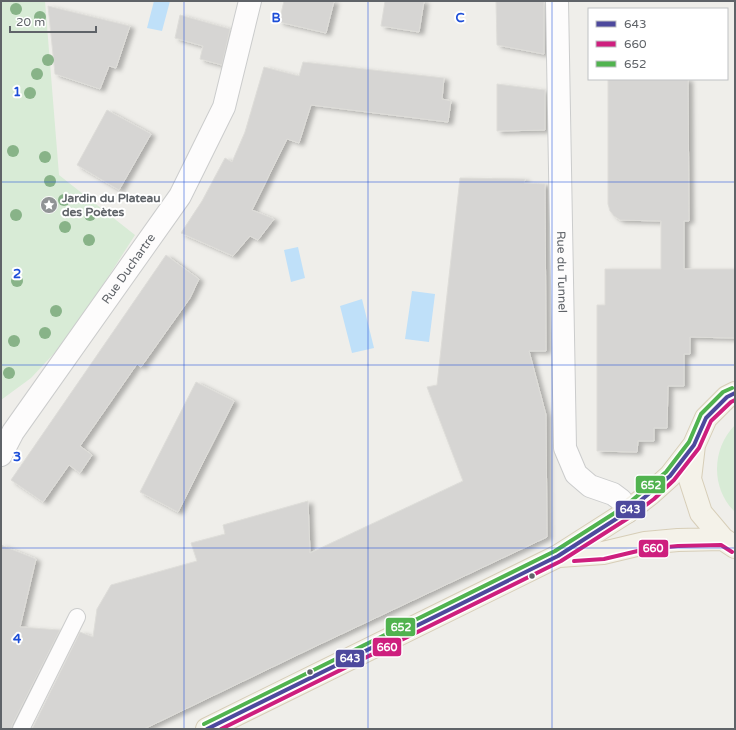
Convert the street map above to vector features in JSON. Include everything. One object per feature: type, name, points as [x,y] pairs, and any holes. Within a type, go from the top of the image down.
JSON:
[{"type":"main road","points":[[207,729],[558,556],[627,512],[670,476],[694,445],[706,418],[727,397],[735,393]]},
{"type":"main road","points":[[694,445],[690,479],[701,513],[729,543]]},
{"type":"main road","points":[[558,556],[603,553],[645,544],[678,540],[729,543]]},
{"type":"street","name":"Rue Duchartre","points":[[1,455],[13,432],[180,196],[224,107],[250,1]]},
{"type":"street","name":"Rue du Tunnel","points":[[557,1],[565,448],[576,474],[590,486],[613,494],[621,500],[627,512]]},
{"type":"lane","points":[[21,729],[77,617]]},
{"type":"green space","name":"Jardin du Plateau des Poètes","points":[[1,1],[45,1],[59,175],[135,235],[94,299],[61,346],[31,378],[1,400]]},
{"type":"green space","points":[[735,425],[735,512],[727,503],[722,492],[718,481],[717,469],[718,457],[722,445],[727,435]]},
{"type":"water","points":[[154,1],[170,1],[162,31],[147,28]]},
{"type":"water","points":[[298,247],[305,278],[291,282],[284,250]]},
{"type":"water","points":[[412,291],[435,294],[429,342],[405,339]]},
{"type":"water","points":[[362,299],[374,348],[352,353],[340,306]]},
{"type":"building","points":[[284,1],[334,1],[326,33],[279,22]]},
{"type":"building","points":[[385,1],[424,1],[419,32],[381,26]]},
{"type":"building","points":[[496,1],[544,1],[544,54],[497,45]]},
{"type":"building","points":[[48,6],[130,26],[116,68],[109,66],[100,89],[55,74]]},
{"type":"building","points":[[180,15],[230,29],[222,65],[200,59],[203,46],[175,38]]},
{"type":"building","points":[[303,62],[444,78],[442,99],[451,101],[448,122],[311,105],[299,143],[287,139],[252,210],[274,219],[258,240],[250,236],[233,256],[181,233],[202,201],[225,158],[232,162],[245,132],[264,67],[299,76]]},
{"type":"building","points":[[608,80],[688,80],[689,221],[684,221],[684,269],[735,269],[735,338],[690,337],[690,354],[684,354],[684,386],[668,386],[667,428],[654,428],[654,441],[638,441],[637,452],[597,451],[597,305],[605,305],[605,269],[661,269],[661,221],[620,220],[610,211],[608,204]]},
{"type":"building","points":[[497,84],[545,90],[545,130],[497,131]]},
{"type":"building","points":[[107,110],[151,134],[119,190],[77,165]]},
{"type":"building","points":[[460,178],[525,179],[524,183],[545,184],[546,351],[529,351],[546,415],[547,537],[144,729],[32,729],[80,632],[93,637],[97,609],[111,585],[197,561],[191,543],[225,534],[223,525],[308,501],[310,553],[463,481],[427,387],[437,385]]},
{"type":"building","points":[[166,255],[199,279],[190,298],[141,367],[137,364],[80,446],[92,455],[80,473],[69,465],[43,502],[11,480]]},
{"type":"building","points":[[196,382],[234,401],[178,512],[140,492]]},
{"type":"building","points":[[1,545],[36,559],[20,627],[60,630],[12,725],[12,729],[1,729]]},
{"type":"transit line","name":"652","points":[[204,724],[555,551],[624,507],[666,472],[689,442],[701,414],[723,392],[732,388]]},
{"type":"transit line","name":"643","points":[[207,729],[558,556],[627,512],[670,476],[694,445],[706,418],[727,397],[735,393]]},
{"type":"transit line","name":"660","points":[[221,729],[561,561],[630,517],[654,499],[674,480],[699,448],[711,421],[735,400]]},
{"type":"transit line","name":"660","points":[[574,561],[604,559],[646,549],[678,546],[721,545],[732,552]]},
{"type":"place","name":"Jardin du Plateau des Poètes","points":[[49,205]]}]
